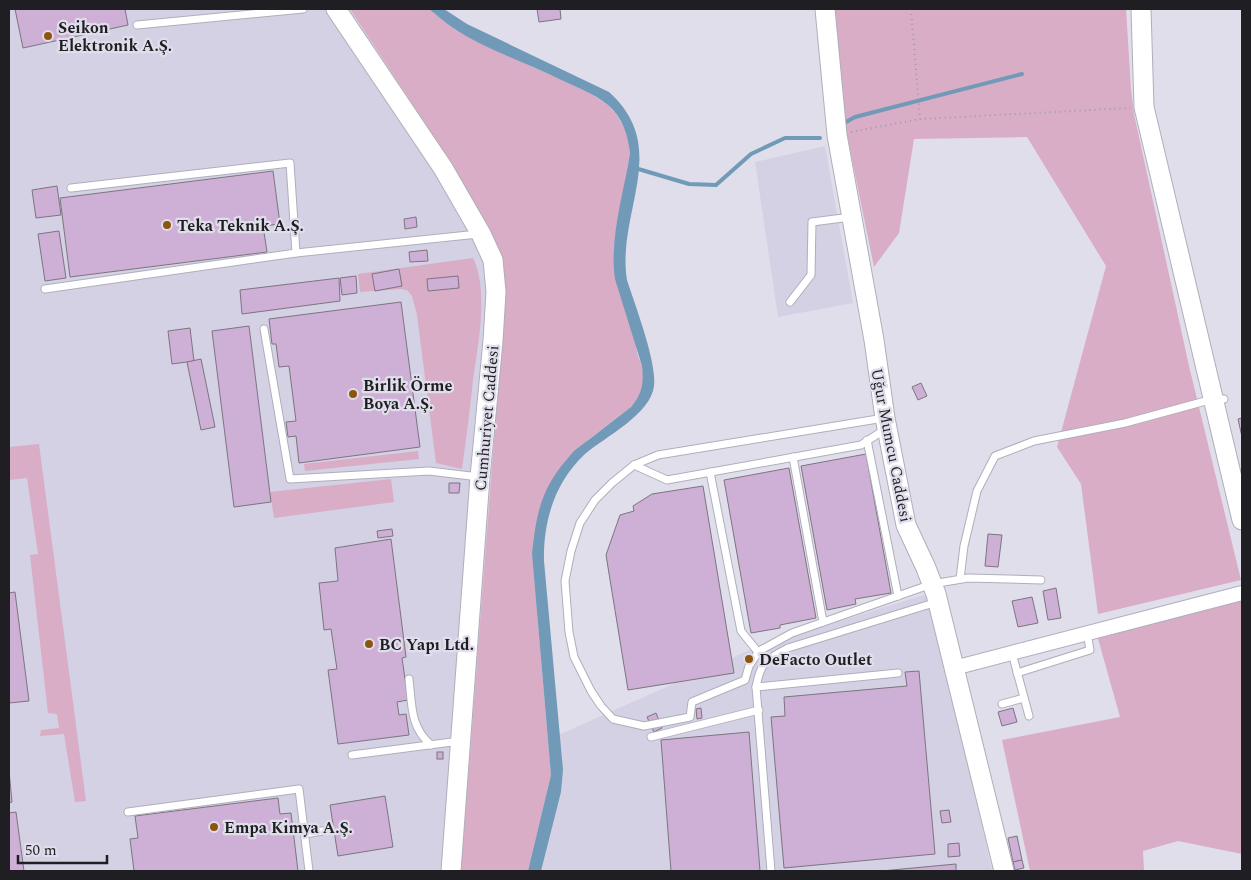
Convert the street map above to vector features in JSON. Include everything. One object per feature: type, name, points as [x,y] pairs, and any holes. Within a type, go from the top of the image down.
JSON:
[{"type":"street","name":"Cumhuriyet Caddesi","points":[[336,9],[439,161],[481,234],[493,260],[496,292],[493,341],[480,477],[451,871]]},
{"type":"street","name":"Uğur Mumcu Caddesi","points":[[825,9],[836,135],[872,331],[886,423],[906,525],[938,602],[1004,871]]},
{"type":"street","points":[[1141,9],[1144,107],[1218,399],[1242,520]]},
{"type":"street","points":[[954,668],[1242,593]]},
{"type":"lane","points":[[137,25],[303,9]]},
{"type":"lane","points":[[72,188],[290,163],[296,253]]},
{"type":"lane","points":[[790,302],[811,275],[812,222],[852,217]]},
{"type":"lane","points":[[45,289],[296,253],[481,234]]},
{"type":"lane","points":[[264,329],[290,479],[430,471],[480,477]]},
{"type":"lane","points":[[960,579],[964,546],[976,491],[995,456],[1034,442],[1125,423],[1218,399]]},
{"type":"lane","points":[[634,465],[667,480],[861,445],[886,423]]},
{"type":"lane","points":[[886,423],[658,455],[634,465],[595,500],[580,523],[571,551],[566,581],[569,632],[574,657],[591,691],[613,719],[644,726],[690,717],[692,702],[745,680],[749,666],[758,652],[792,633],[932,584],[968,578],[1041,580]]},
{"type":"lane","points":[[867,440],[898,596]]},
{"type":"lane","points":[[793,457],[823,622]]},
{"type":"lane","points":[[710,472],[741,631],[758,652]]},
{"type":"lane","points":[[771,871],[756,687],[759,671],[767,660],[788,648],[938,602]]},
{"type":"lane","points":[[1017,673],[1090,650],[1087,633]]},
{"type":"lane","points":[[1012,653],[1029,716]]},
{"type":"lane","points":[[756,687],[898,673]]},
{"type":"lane","points":[[409,679],[415,724],[423,738],[431,745]]},
{"type":"lane","points":[[1002,704],[1024,698]]},
{"type":"lane","points":[[652,737],[759,710]]},
{"type":"lane","points":[[352,755],[461,741]]},
{"type":"lane","points":[[128,812],[299,789],[309,871]]},
{"type":"lane","points":[[305,834],[328,830]]},
{"type":"path","points":[[911,9],[920,119]]},
{"type":"path","points":[[836,135],[920,119],[1144,107]]},
{"type":"shaded area","points":[[9,9],[411,9],[554,114],[538,445],[538,744],[754,648],[930,593],[992,871],[9,871]]},
{"type":"shaded area","points":[[350,9],[429,9],[454,29],[493,49],[588,92],[608,105],[624,128],[629,143],[630,153],[614,246],[644,380],[638,399],[631,407],[589,439],[566,460],[532,554],[551,775],[528,871],[461,871],[504,312],[504,277],[500,257],[486,225],[427,126]]},
{"type":"shaded area","points":[[833,9],[1126,9],[1134,114],[1189,366],[1241,580],[1098,614],[1081,484],[1057,447],[1106,266],[1027,137],[914,139],[899,233],[874,267],[845,125]]},
{"type":"shaded area","points":[[825,146],[853,303],[778,317],[755,162]]},
{"type":"shaded area","points":[[473,258],[478,271],[480,286],[481,318],[462,469],[436,463],[417,315],[412,296],[407,290],[401,289],[360,292],[358,274]]},
{"type":"shaded area","points":[[39,444],[86,801],[75,802],[64,734],[40,736],[41,730],[59,728],[57,714],[48,713],[30,555],[38,554],[27,478],[9,480],[9,447]]},
{"type":"shaded area","points":[[418,451],[419,459],[305,471],[304,464]]},
{"type":"shaded area","points":[[391,479],[394,502],[274,518],[270,492]]},
{"type":"shaded area","points":[[1242,599],[1242,854],[1178,841],[1143,851],[1144,871],[1030,871],[1002,740],[1120,717],[1097,635]]},
{"type":"water","points":[[429,9],[444,9],[467,24],[609,92],[627,114],[637,136],[639,158],[638,182],[628,230],[626,254],[627,280],[649,349],[654,386],[645,406],[636,415],[585,454],[575,465],[559,490],[549,517],[544,546],[544,561],[563,770],[561,792],[541,871],[528,871],[551,775],[532,554],[539,510],[555,475],[574,451],[631,407],[638,397],[641,388],[643,378],[642,366],[615,279],[614,263],[618,216],[630,153],[628,140],[621,121],[608,105],[590,93],[477,42],[453,28]]},
{"type":"building","name":"Seikon Elektronik A.Ş.","points":[[15,9],[125,9],[128,25],[23,48]]},
{"type":"building","points":[[537,9],[560,9],[561,19],[539,22]]},
{"type":"building","name":"Teka Teknik A.Ş.","points":[[273,171],[280,224],[263,226],[267,252],[70,277],[60,198]]},
{"type":"building","points":[[57,186],[61,215],[36,218],[32,190]]},
{"type":"building","points":[[416,217],[417,227],[405,229],[404,219]]},
{"type":"building","points":[[59,231],[66,278],[45,281],[38,234]]},
{"type":"building","points":[[427,250],[428,261],[410,262],[409,252]]},
{"type":"building","points":[[399,269],[402,286],[375,291],[372,274]]},
{"type":"building","points":[[356,276],[357,293],[342,295],[340,278]]},
{"type":"building","points":[[458,276],[459,288],[428,291],[427,279]]},
{"type":"building","points":[[339,278],[340,301],[242,314],[240,290]]},
{"type":"building","name":"Birlik Örme Boya A.Ş.","points":[[401,302],[420,447],[299,463],[296,436],[288,437],[286,422],[296,421],[289,366],[279,367],[276,344],[272,344],[269,319]]},
{"type":"building","points":[[249,326],[271,502],[234,507],[212,331]]},
{"type":"building","points":[[190,328],[194,361],[172,364],[168,331]]},
{"type":"building","points":[[201,359],[215,427],[201,430],[187,362]]},
{"type":"building","points":[[921,383],[927,396],[918,400],[912,387]]},
{"type":"building","points":[[1242,418],[1242,437],[1238,419]]},
{"type":"building","points":[[866,454],[891,593],[855,599],[856,604],[827,610],[801,466]]},
{"type":"building","points":[[789,468],[816,618],[780,625],[780,628],[751,633],[724,480]]},
{"type":"building","points":[[449,483],[460,483],[459,493],[449,493]]},
{"type":"building","points":[[703,486],[734,673],[628,690],[606,555],[620,515],[634,511],[633,506],[652,494]]},
{"type":"building","points":[[392,529],[393,536],[378,538],[377,531]]},
{"type":"building","points":[[988,534],[1002,535],[998,567],[985,566]]},
{"type":"building","name":"BC Yapı Ltd.","points":[[391,539],[406,657],[402,658],[408,700],[397,702],[399,715],[406,714],[409,735],[338,744],[328,670],[337,669],[331,629],[324,630],[319,583],[338,581],[335,548]]},
{"type":"building","points":[[1056,588],[1061,618],[1048,620],[1043,591]]},
{"type":"building","points":[[15,592],[29,701],[9,703],[9,593]]},
{"type":"building","points":[[1032,597],[1038,623],[1018,627],[1012,601]]},
{"type":"building","points":[[919,671],[935,854],[784,868],[771,717],[785,716],[784,697],[907,686],[905,672]]},
{"type":"building","points":[[701,708],[702,718],[697,719],[696,709]]},
{"type":"building","points":[[1013,708],[1017,722],[1002,726],[998,712]]},
{"type":"building","points":[[656,713],[662,728],[654,732],[647,717]]},
{"type":"building","points":[[749,732],[760,871],[671,871],[661,740]]},
{"type":"building","points":[[437,752],[443,752],[443,759],[437,759]]},
{"type":"building","points":[[9,771],[12,802],[9,803]]},
{"type":"building","points":[[385,796],[393,847],[338,856],[330,805]]},
{"type":"building","name":"Empa Kimya A.Ş.","points":[[278,798],[280,814],[291,813],[298,871],[134,871],[130,839],[138,838],[135,816]]},
{"type":"building","points":[[949,810],[951,822],[942,823],[940,811]]},
{"type":"building","points":[[16,812],[24,871],[9,871],[9,813]]},
{"type":"building","points":[[1017,836],[1022,860],[1013,862],[1008,838]]},
{"type":"building","points":[[959,843],[960,856],[948,857],[948,844]]},
{"type":"building","points":[[1022,860],[1024,868],[1015,870],[1013,862]]},
{"type":"building","points":[[956,864],[956,871],[881,871]]},
{"type":"waterway","points":[[846,122],[855,117],[1022,74]]},
{"type":"waterway","points":[[635,168],[689,184],[716,185],[751,154],[785,138],[820,138]]},
{"type":"place","name":"Seikon Elektronik A.Ş.","points":[[48,36]]},
{"type":"place","name":"Teka Teknik A.Ş.","points":[[167,225]]},
{"type":"place","name":"Birlik Örme Boya A.Ş.","points":[[353,394]]},
{"type":"place","name":"BC Yapı Ltd.","points":[[369,644]]},
{"type":"place","name":"DeFacto Outlet","points":[[749,659]]},
{"type":"place","name":"Empa Kimya A.Ş.","points":[[214,827]]}]
